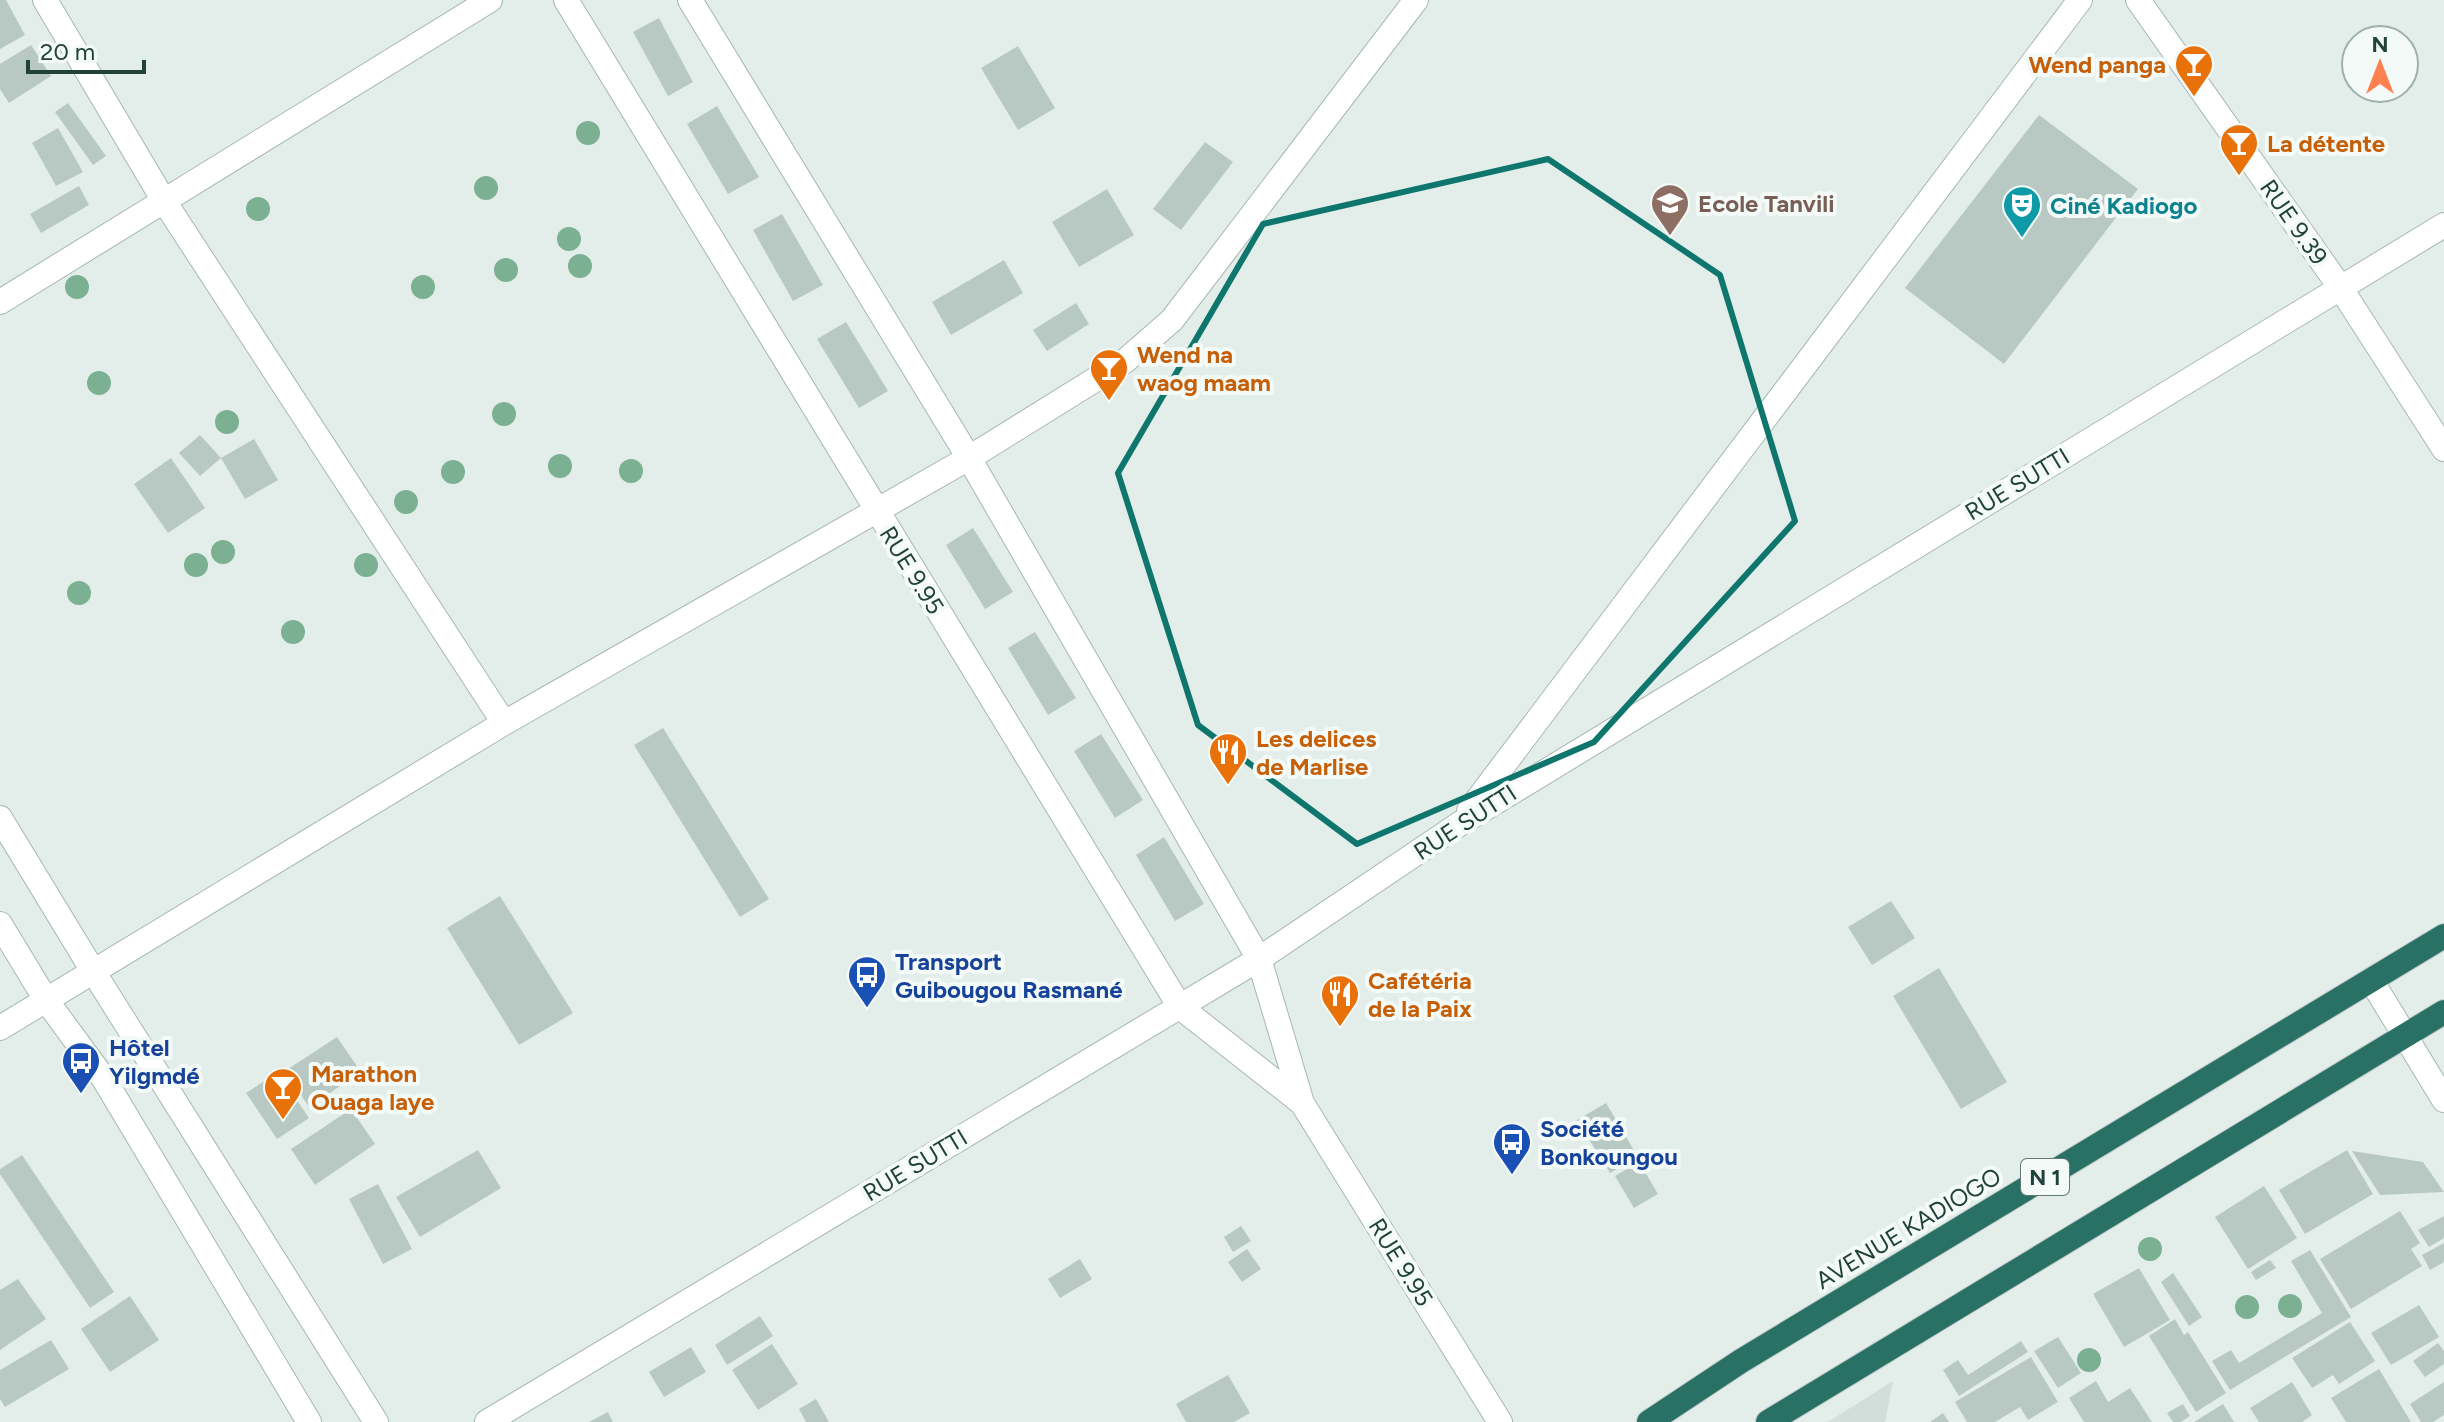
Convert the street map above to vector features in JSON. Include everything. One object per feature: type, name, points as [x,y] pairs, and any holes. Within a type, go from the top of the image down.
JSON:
[{"type":"highway","name":"AVENUE KADIOGO","points":[[1649,1422],[1741,1361],[2444,936]]},
{"type":"highway","points":[[1768,1422],[2444,1012]]},
{"type":"street","points":[[45,0],[164,201],[504,723]]},
{"type":"street","points":[[0,302],[490,0]]},
{"type":"street","name":"RUE 9.95","points":[[566,0],[1180,1007],[1302,1103]]},
{"type":"street","name":"RUE 9.95","points":[[690,0],[969,458],[1259,959],[1302,1103],[1500,1422]]},
{"type":"street","points":[[0,1028],[504,723],[969,458],[1125,361],[1172,320],[1416,0]]},
{"type":"street","points":[[1461,823],[2080,0]]},
{"type":"street","name":"RUE 9.39","points":[[2138,0],[2340,287],[2444,449]]},
{"type":"street","name":"RUE SUTTI","points":[[487,1422],[1259,959],[1461,823],[2444,225]]},
{"type":"street","points":[[0,818],[376,1422]]},
{"type":"street","points":[[0,924],[46,1000],[104,1079],[309,1422]]},
{"type":"street","points":[[2371,980],[2444,1100]]},
{"type":"highlighted area","points":[[1548,159],[1720,275],[1795,521],[1594,742],[1357,844],[1198,725],[1118,473],[1263,224]]},
{"type":"shaded area","points":[[1893,1381],[1885,1422],[1828,1422]]},
{"type":"building","points":[[0,0],[6,0],[25,35],[0,49]]},
{"type":"building","points":[[659,18],[693,82],[668,96],[633,32]]},
{"type":"building","points":[[31,45],[51,76],[9,103],[0,89],[0,64]]},
{"type":"building","points":[[1018,46],[1055,108],[1018,130],[981,68]]},
{"type":"building","points":[[68,103],[106,156],[93,165],[55,112]]},
{"type":"building","points":[[717,106],[759,177],[728,194],[687,124]]},
{"type":"building","name":"Ciné Kadiogo","points":[[2039,115],[2138,189],[2004,364],[1905,288]]},
{"type":"building","points":[[58,128],[83,172],[56,186],[32,143]]},
{"type":"building","points":[[1205,142],[1233,162],[1181,230],[1153,209]]},
{"type":"building","points":[[79,186],[89,205],[41,233],[30,214]]},
{"type":"building","points":[[1107,189],[1134,235],[1079,267],[1052,222]]},
{"type":"building","points":[[782,214],[823,285],[793,301],[753,230]]},
{"type":"building","points":[[1004,260],[1023,293],[951,335],[932,302]]},
{"type":"building","points":[[1076,303],[1089,324],[1047,351],[1033,330]]},
{"type":"building","points":[[846,322],[888,391],[859,408],[817,339]]},
{"type":"building","points":[[200,435],[221,458],[200,476],[179,453]]},
{"type":"building","points":[[254,439],[278,480],[245,499],[221,458]]},
{"type":"building","points":[[171,458],[205,508],[168,533],[134,484]]},
{"type":"building","points":[[973,528],[1013,592],[985,609],[946,545]]},
{"type":"building","points":[[1035,632],[1076,698],[1048,715],[1008,648]]},
{"type":"building","points":[[663,728],[769,899],[740,917],[634,745]]},
{"type":"building","points":[[1101,734],[1143,800],[1115,818],[1074,751]]},
{"type":"building","points":[[1164,837],[1204,904],[1175,921],[1136,855]]},
{"type":"building","points":[[500,896],[573,1013],[519,1045],[447,928]]},
{"type":"building","points":[[1891,901],[1915,938],[1872,965],[1848,927]]},
{"type":"building","points":[[1939,968],[2007,1082],[1961,1109],[1893,996]]},
{"type":"building","points":[[337,1037],[361,1072],[309,1107],[285,1071]]},
{"type":"building","points":[[278,1072],[309,1118],[277,1139],[246,1093]]},
{"type":"building","points":[[1606,1103],[1638,1157],[1610,1173],[1577,1120]]},
{"type":"building","points":[[351,1109],[375,1144],[315,1185],[291,1149]]},
{"type":"building","points":[[478,1150],[501,1188],[420,1237],[396,1197]]},
{"type":"building","points":[[2347,1150],[2373,1194],[2305,1234],[2279,1190]]},
{"type":"building","points":[[2352,1151],[2423,1162],[2444,1192],[2380,1195]]},
{"type":"building","points":[[22,1155],[114,1292],[90,1308],[0,1174],[0,1169]]},
{"type":"building","points":[[1639,1162],[1658,1194],[1634,1208],[1615,1176]]},
{"type":"building","points":[[378,1184],[412,1249],[383,1264],[349,1199]]},
{"type":"building","points":[[2264,1186],[2297,1238],[2248,1269],[2215,1217]]},
{"type":"building","points":[[2400,1211],[2420,1243],[2411,1249],[2422,1266],[2351,1309],[2320,1259]]},
{"type":"building","points":[[2444,1216],[2444,1238],[2429,1247],[2418,1230]]},
{"type":"building","points":[[1241,1226],[1251,1241],[1233,1252],[1224,1237]]},
{"type":"building","points":[[2444,1243],[2444,1262],[2430,1270],[2422,1255]]},
{"type":"building","points":[[1247,1249],[1261,1269],[1242,1282],[1228,1262]]},
{"type":"building","points":[[2310,1250],[2351,1317],[2230,1390],[2212,1361],[2231,1350],[2239,1363],[2322,1313],[2291,1261]]},
{"type":"building","points":[[1080,1259],[1092,1279],[1060,1298],[1048,1279]]},
{"type":"building","points":[[2270,1260],[2276,1268],[2256,1280],[2251,1272]]},
{"type":"building","points":[[2139,1268],[2170,1320],[2124,1347],[2093,1294]]},
{"type":"building","points":[[2173,1273],[2202,1317],[2189,1326],[2161,1282]]},
{"type":"building","points":[[18,1279],[46,1319],[0,1350],[0,1290]]},
{"type":"building","points":[[130,1296],[159,1340],[110,1372],[81,1329]]},
{"type":"building","points":[[2419,1305],[2439,1337],[2391,1365],[2371,1333]]},
{"type":"building","points":[[760,1316],[773,1336],[727,1365],[715,1345]]},
{"type":"building","points":[[2175,1319],[2184,1335],[2188,1332],[2226,1393],[2196,1412],[2149,1336]]},
{"type":"building","points":[[2350,1322],[2375,1361],[2339,1384],[2333,1375],[2312,1388],[2292,1358]]},
{"type":"building","points":[[2058,1337],[2081,1373],[2058,1388],[2034,1351]]},
{"type":"building","points":[[51,1340],[69,1369],[5,1407],[0,1399],[0,1370]]},
{"type":"building","points":[[2021,1341],[2028,1352],[1959,1396],[1943,1370],[1958,1360],[1968,1375]]},
{"type":"building","points":[[2438,1343],[2444,1351],[2444,1364],[2425,1377],[2413,1361]]},
{"type":"building","points":[[772,1344],[798,1384],[758,1410],[732,1370]]},
{"type":"building","points":[[691,1347],[706,1372],[664,1397],[649,1372]]},
{"type":"building","points":[[2031,1357],[2058,1402],[2028,1420],[2020,1407],[1995,1422],[1967,1422],[1955,1402]]},
{"type":"building","points":[[2379,1369],[2411,1422],[2346,1422],[2331,1398]]},
{"type":"building","points":[[1228,1375],[1250,1413],[1234,1422],[1186,1422],[1176,1404]]},
{"type":"building","points":[[2096,1381],[2108,1402],[2130,1388],[2152,1422],[2084,1422],[2069,1398]]},
{"type":"building","points":[[2292,1382],[2312,1415],[2302,1422],[2259,1422],[2250,1408]]},
{"type":"building","points":[[2444,1382],[2444,1415],[2433,1422],[2421,1422],[2410,1404]]},
{"type":"building","points":[[816,1399],[829,1422],[806,1422],[799,1409]]},
{"type":"building","points":[[2183,1404],[2190,1416],[2181,1422],[2173,1422],[2167,1413]]},
{"type":"building","points":[[2223,1404],[2234,1422],[2194,1422]]},
{"type":"building","points":[[608,1412],[613,1422],[589,1422]]},
{"type":"building","points":[[1943,1413],[1949,1422],[1930,1422]]},
{"type":"place","name":"Wend panga","points":[[2194,98]]},
{"type":"place","name":"La détente","points":[[2239,177]]},
{"type":"place","name":"Ecole Tanvili","points":[[1670,237]]},
{"type":"place","name":"Ciné Kadiogo","points":[[2022,239]]},
{"type":"place","name":"Wend na waog maam","points":[[1109,402]]},
{"type":"place","name":"Les delices de Marlise","points":[[1228,786]]},
{"type":"place","name":"Transport Guibougou Rasmané","points":[[867,1009]]},
{"type":"place","name":"Cafétéria de la Paix","points":[[1340,1028]]},
{"type":"place","name":"Hôtel Yilgmdé","points":[[81,1095]]},
{"type":"place","name":"Marathon Ouaga laye","points":[[283,1121]]},
{"type":"place","name":"Société Bonkoungou","points":[[1512,1176]]}]
